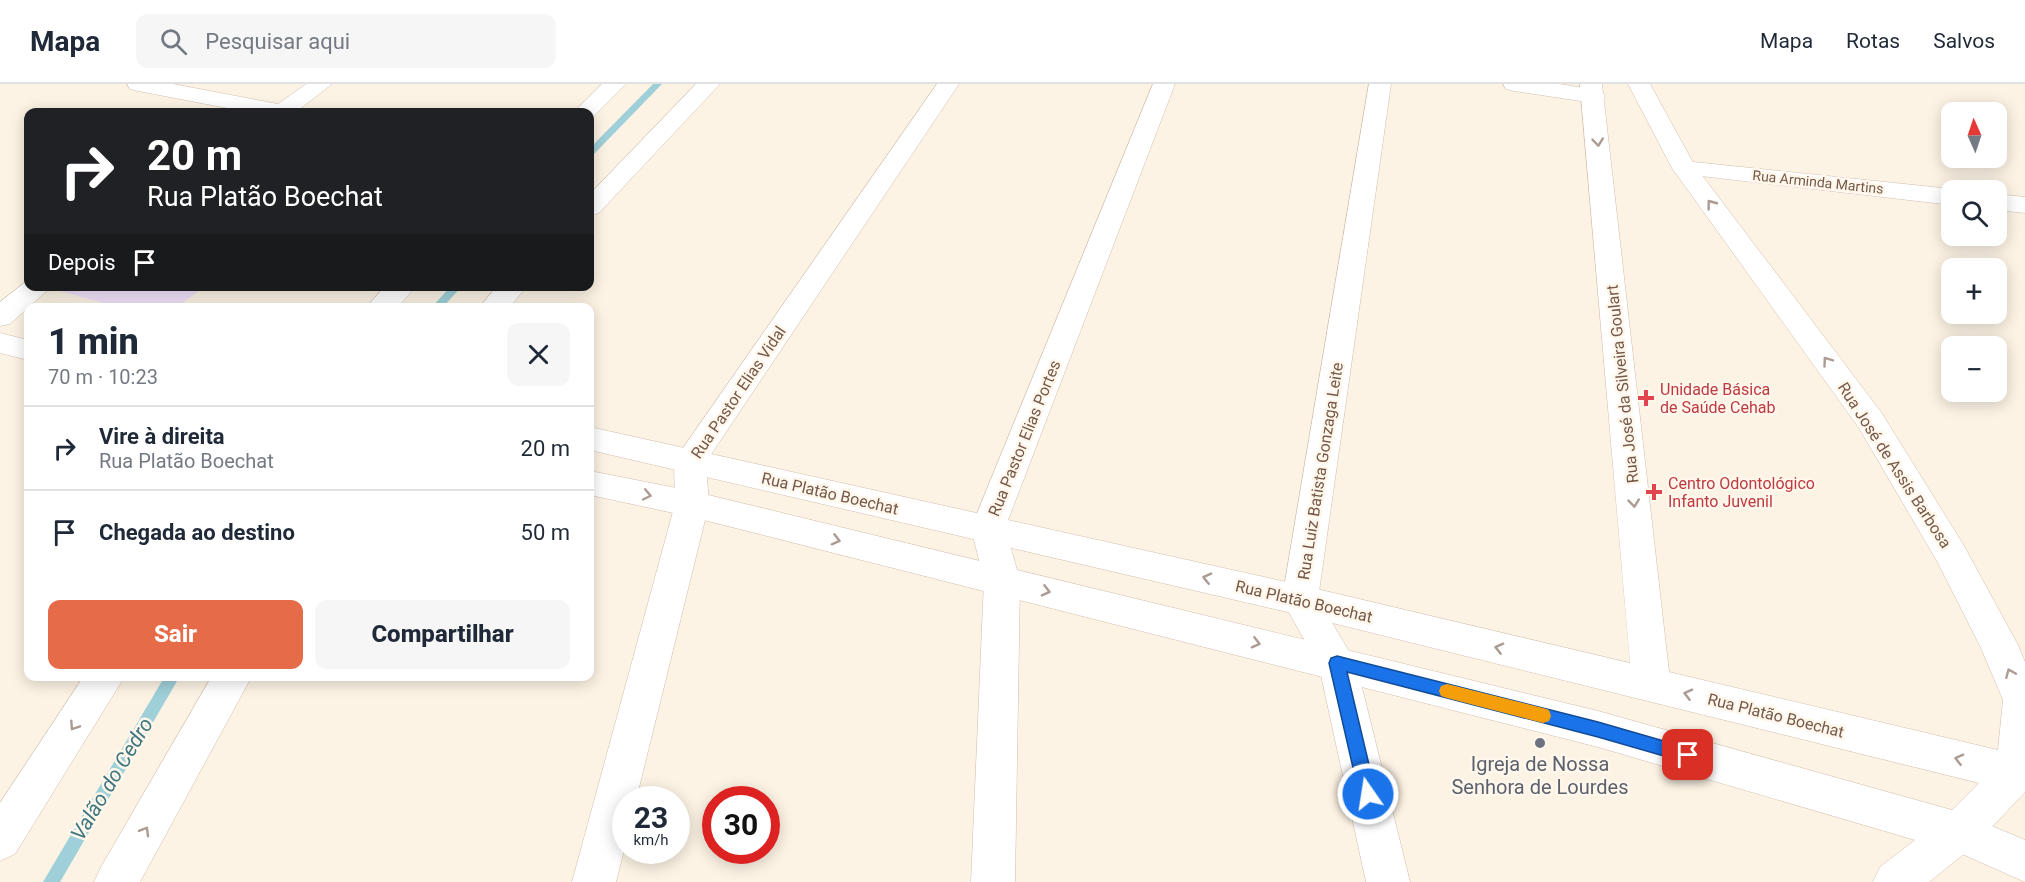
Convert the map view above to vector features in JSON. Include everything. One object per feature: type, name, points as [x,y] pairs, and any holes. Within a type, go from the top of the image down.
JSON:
[{"type":"street","points":[[138,84],[261,108]]},
{"type":"street","points":[[287,108],[321,84]]},
{"type":"street","points":[[589,108],[615,84]]},
{"type":"street","points":[[594,204],[709,84]]},
{"type":"street","name":"Rua Pastor Elias Vidal","points":[[594,882],[692,504],[690,461],[948,84]]},
{"type":"street","name":"Rua Pastor Elias Portes","points":[[993,882],[1002,580],[988,528],[1164,84]]},
{"type":"street","name":"Rua Luiz Batista Gonzaga Leite","points":[[1380,84],[1300,600],[1337,663],[1388,882]]},
{"type":"street","points":[[1514,84],[1593,90]]},
{"type":"street","name":"Rua José de Assis Barbosa","points":[[1639,84],[1684,168],[1870,420],[1952,554],[1999,645],[2022,700],[2016,773]]},
{"type":"street","name":"Rua José da Silveira Goulart","points":[[1593,90],[1652,685]]},
{"type":"street","name":"Rua Arminda Martins","points":[[1684,168],[1941,196]]},
{"type":"street","points":[[2007,203],[2025,205]]},
{"type":"street","points":[[385,303],[397,291]]},
{"type":"street","points":[[498,303],[508,291]]},
{"type":"street","points":[[0,343],[24,349]]},
{"type":"street","name":"Rua Platão Boechat","points":[[594,440],[1300,600],[2016,773]]},
{"type":"street","points":[[594,484],[692,504],[1598,729],[1959,832],[2025,862]]},
{"type":"street","points":[[0,840],[103,681]]},
{"type":"street","points":[[116,882],[230,681]]},
{"type":"street","points":[[1895,882],[1959,832],[2016,773]]},
{"type":"shaded area","points":[[60,291],[199,291],[182,303],[104,303]]},
{"type":"waterway","name":"Valão do Cedro","points":[[594,149],[658,84]]},
{"type":"waterway","name":"Valão do Cedro","points":[[441,303],[452,291]]},
{"type":"waterway","name":"Valão do Cedro","points":[[51,882],[170,681]]},
{"type":"slow traffic","points":[[1447,691],[1543,716]]},
{"type":"place","name":"Unidade Básica de Saúde Cehab","points":[[1646,398]]},
{"type":"place","name":"Centro Odontológico Infanto Juvenil","points":[[1654,492]]},
{"type":"place","name":"Igreja de Nossa Senhora de Lourdes","points":[[1540,743]]},
{"type":"route","points":[[1368,794],[1337,663],[1598,729],[1688,755]]}]
